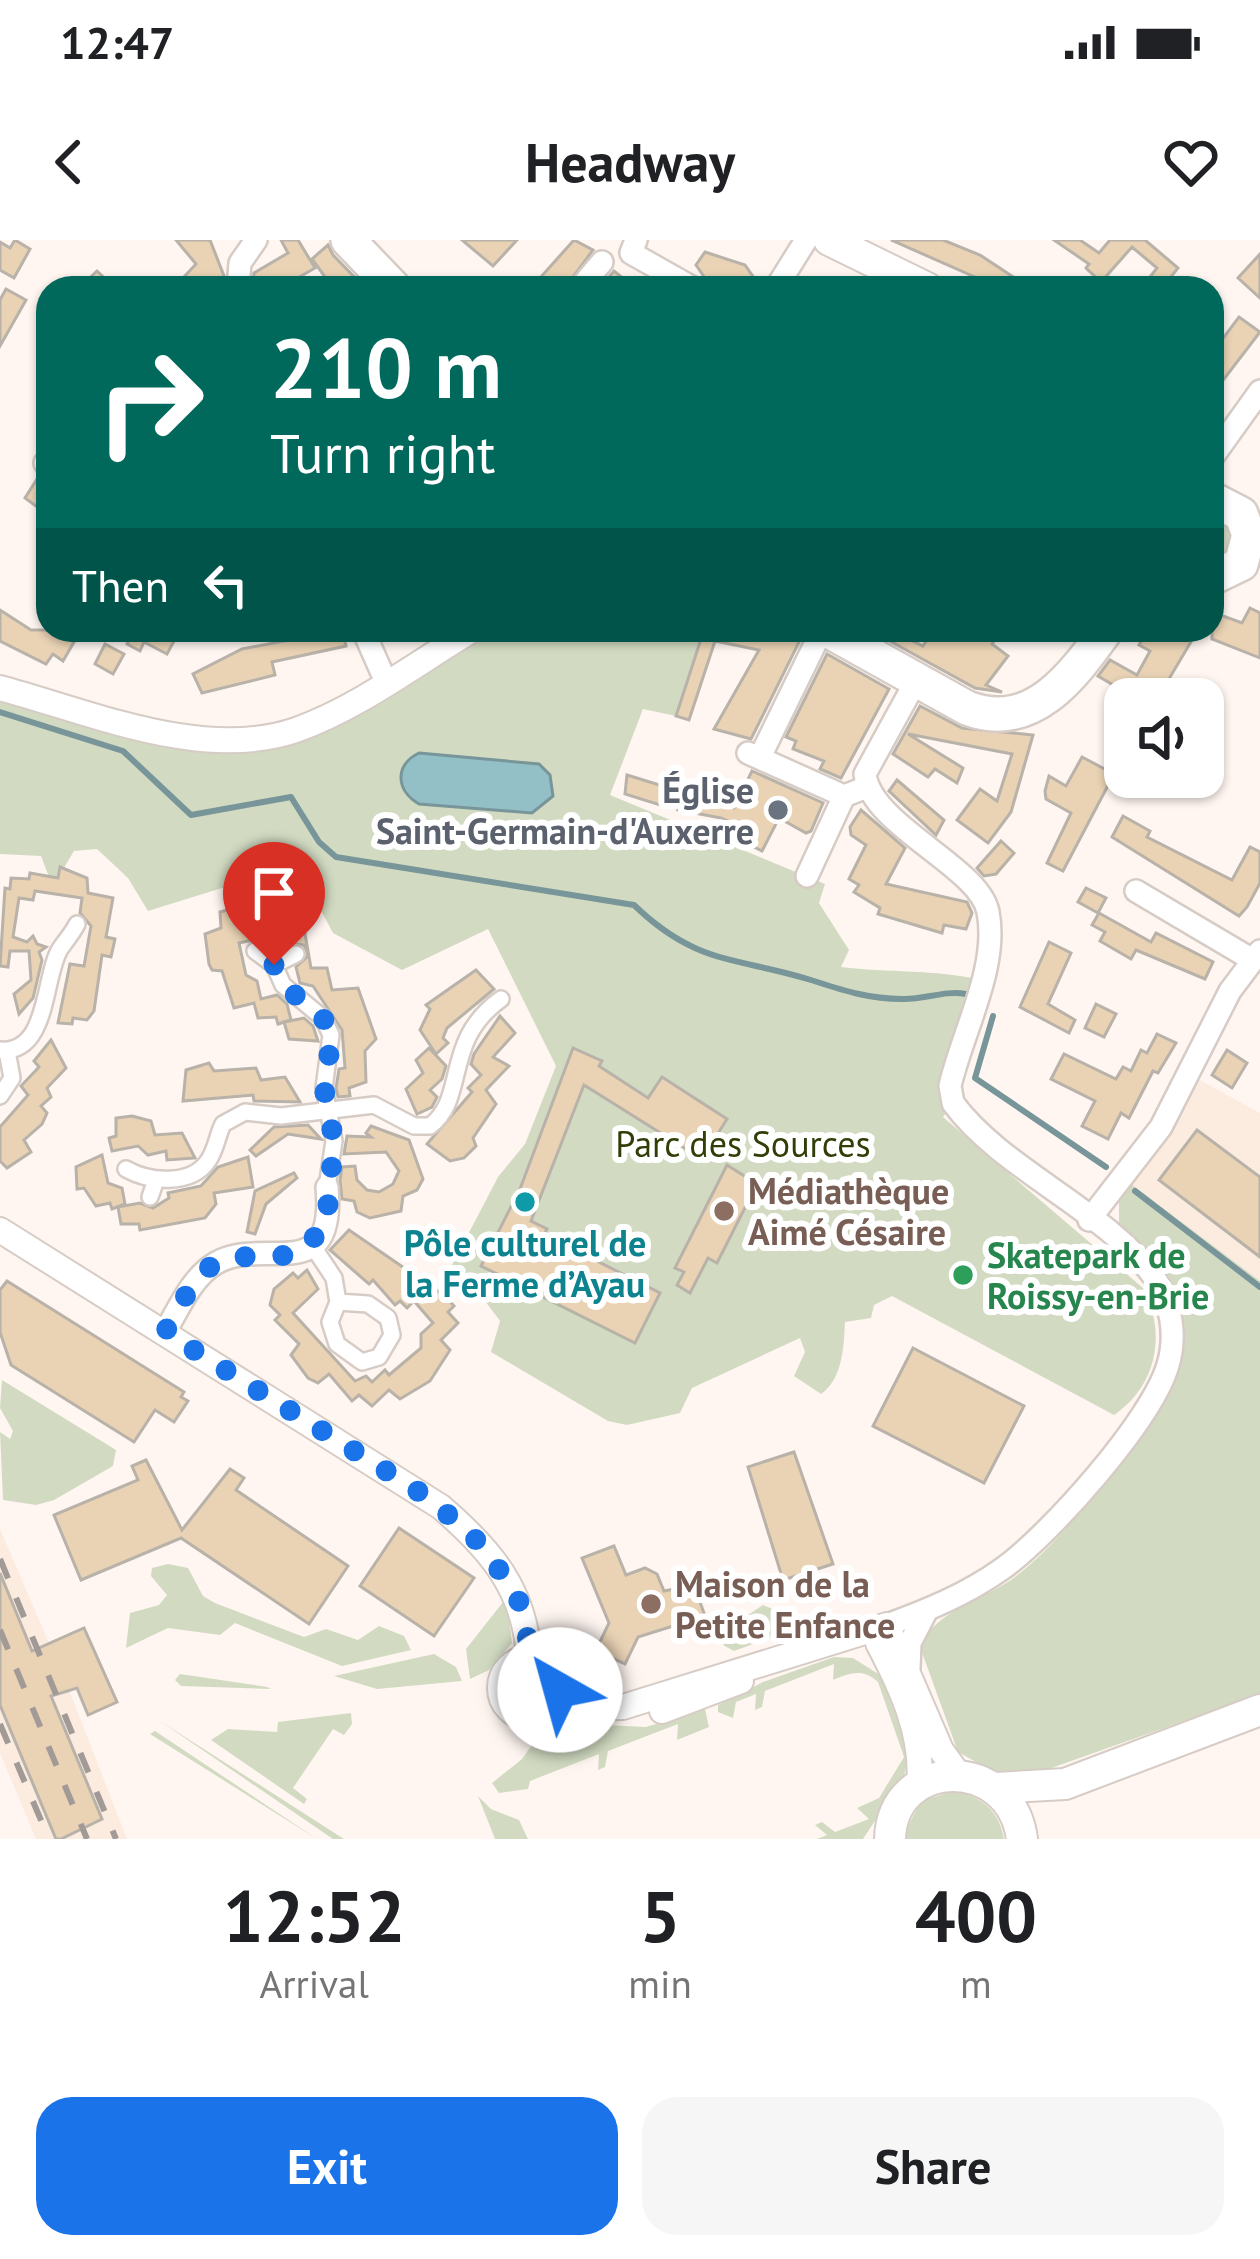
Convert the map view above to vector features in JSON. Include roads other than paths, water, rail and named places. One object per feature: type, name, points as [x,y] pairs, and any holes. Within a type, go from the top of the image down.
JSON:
[{"type":"main road","points":[[348,240],[382,276]]},
{"type":"main road","points":[[829,240],[886,276]]},
{"type":"main road","points":[[1224,501],[1246,524],[1243,566]]},
{"type":"main road","points":[[846,642],[977,712],[1020,710],[1065,686],[1097,642]]},
{"type":"main road","points":[[886,1836],[895,1813],[919,1786],[958,1775],[996,1788],[1065,1784],[1260,1710]]},
{"type":"main road","points":[[1022,1837],[1028,1819],[1065,1784]]},
{"type":"main road","points":[[996,1788],[1018,1817],[1022,1837]]},
{"type":"street","points":[[238,276],[242,260],[256,240]]},
{"type":"street","points":[[636,240],[631,253],[672,276]]},
{"type":"street","points":[[784,276],[806,240]]},
{"type":"street","points":[[590,276],[602,262]]},
{"type":"street","points":[[1224,441],[1260,391]]},
{"type":"street","points":[[368,642],[386,682]]},
{"type":"street","points":[[0,688],[215,739],[295,731],[452,642]]},
{"type":"street","points":[[818,642],[754,754],[844,796]]},
{"type":"street","points":[[867,787],[871,756],[916,682]]},
{"type":"street","points":[[807,876],[844,796],[867,787]]},
{"type":"street","points":[[557,1702],[557,1674],[545,1661],[529,1657],[503,1674],[505,1705],[533,1718],[557,1702],[585,1708],[623,1707],[879,1628],[971,1590],[1031,1546],[1079,1494],[1163,1381],[1172,1342],[1163,1292],[1147,1269],[953,1103],[950,1086],[989,936],[985,902],[867,787]]},
{"type":"street","points":[[1089,1220],[1161,1127],[1255,955],[1136,891]]},
{"type":"street","points":[[0,1096],[12,1078],[4,1051],[36,1024],[59,950],[76,924]]},
{"type":"street","points":[[165,1332],[196,1280],[213,1264],[229,1257],[287,1256],[312,1245],[326,1226],[334,1141],[325,1080],[332,1051],[328,1026],[283,985],[274,965],[255,951]]},
{"type":"street","points":[[274,965],[296,954]]},
{"type":"street","points":[[126,1168],[156,1180],[204,1166],[220,1128],[234,1115],[374,1105],[414,1126],[434,1124],[446,1105],[466,1035],[501,999]]},
{"type":"street","points":[[150,1197],[156,1180]]},
{"type":"street","points":[[0,1230],[415,1489],[469,1531],[514,1589],[526,1619],[529,1657]]},
{"type":"street","points":[[312,1245],[331,1269],[338,1302],[330,1317],[337,1344],[362,1362],[380,1357],[392,1335],[388,1318],[368,1304],[338,1302]]},
{"type":"street","points":[[909,1668],[910,1643],[927,1610]]},
{"type":"street","points":[[879,1628],[909,1668],[941,1750],[958,1775]]},
{"type":"street","points":[[879,1628],[922,1756],[919,1786]]},
{"type":"water","points":[[419,753],[539,764],[550,775],[553,796],[532,813],[419,804],[406,792],[401,778],[405,764]]},
{"type":"waterway","points":[[0,712],[123,751],[191,815],[291,797],[319,842],[336,857],[634,905],[656,925],[697,949],[855,993],[902,999],[966,994]]},
{"type":"waterway","points":[[993,1016],[975,1078],[1106,1167]]},
{"type":"waterway","points":[[1135,1191],[1260,1287]]},
{"type":"railway","points":[[0,1559],[116,1839]]},
{"type":"railway","points":[[0,1630],[87,1839]]},
{"type":"railway","points":[[0,1724],[49,1839]]},
{"type":"place","name":"Église Saint-Germain-d'Auxerre","points":[[778,810]]},
{"type":"place","name":"Pôle culturel de la Ferme d’Ayau","points":[[525,1202]]},
{"type":"place","name":"Médiathèque Aimé Césaire","points":[[724,1211]]},
{"type":"place","name":"Skatepark de Roissy-en-Brie","points":[[963,1275]]},
{"type":"place","name":"Maison de la Petite Enfance","points":[[651,1604]]},
{"type":"park label","name":"Parc des Sources","points":[[743,1143]]}]
